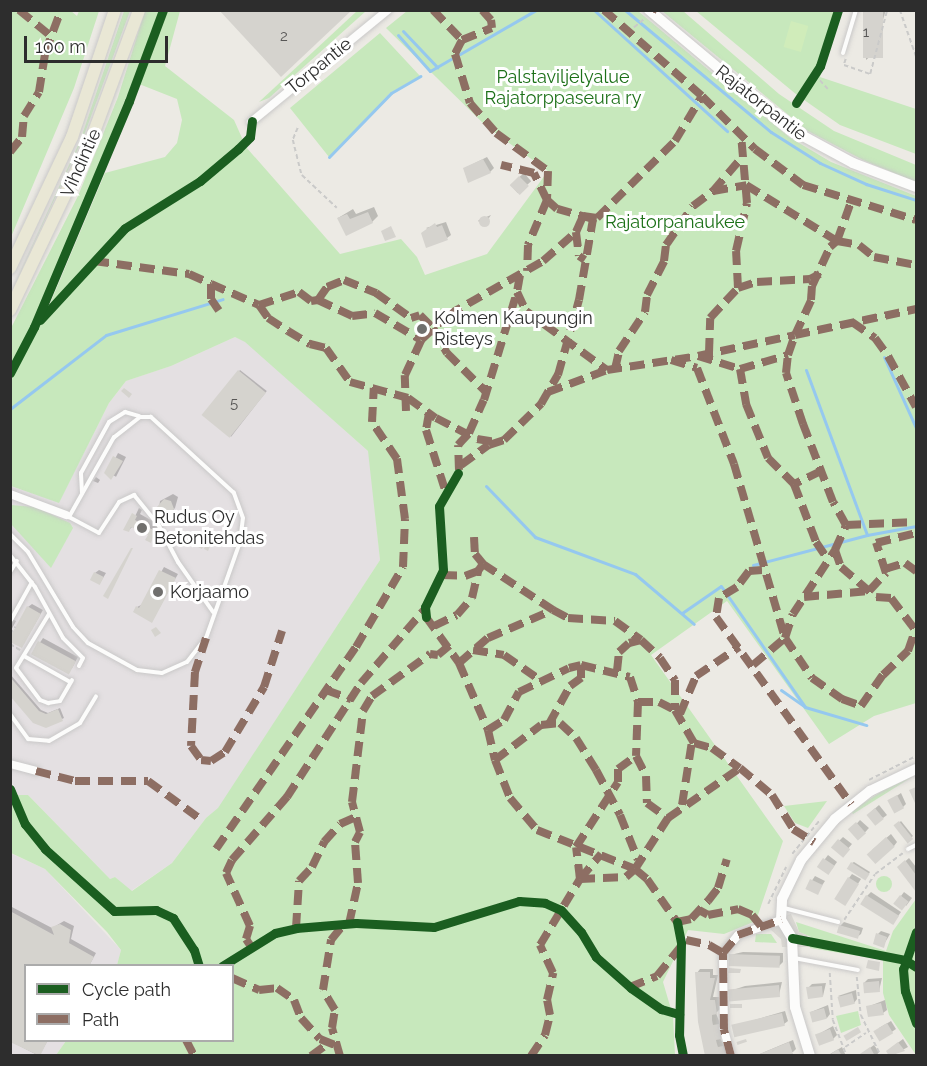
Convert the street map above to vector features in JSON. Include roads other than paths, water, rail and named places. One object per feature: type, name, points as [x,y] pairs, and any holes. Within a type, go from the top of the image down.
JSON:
[{"type":"main road","name":"Vihdintie","points":[[10,268],[72,137],[115,10]]},
{"type":"main road","name":"Vihdintie","points":[[10,310],[92,140],[139,10]]},
{"type":"street","name":"Torpantie","points":[[251,122],[388,10]]},
{"type":"street","name":"Rajatorpantie","points":[[650,11],[792,130],[853,163],[916,187]]},
{"type":"street","points":[[10,494],[67,516]]},
{"type":"street","points":[[10,764],[36,771]]},
{"type":"street","points":[[810,1056],[795,1007],[792,938],[781,920],[780,908],[801,860],[824,830],[870,791],[916,769]]},
{"type":"street","points":[[731,1056],[724,1029],[723,953],[738,935],[781,920]]},
{"type":"lane","points":[[843,53],[856,10]]},
{"type":"lane","points":[[10,534],[28,552],[73,627],[105,655],[137,670],[162,673],[187,662],[206,638],[213,612],[243,530],[238,501],[151,417],[140,417],[125,412],[109,422],[81,473],[82,494]]},
{"type":"lane","points":[[140,417],[114,437],[67,516],[99,533],[127,495],[141,500],[213,612]]},
{"type":"lane","points":[[10,555],[32,582],[63,638],[83,658],[79,666]]},
{"type":"lane","points":[[10,572],[17,561]]},
{"type":"lane","points":[[11,620],[32,582]]},
{"type":"lane","points":[[16,668],[49,614]]},
{"type":"lane","points":[[10,662],[40,700],[48,703],[60,701],[71,681],[26,654]]},
{"type":"lane","points":[[10,714],[28,739],[50,741],[80,723],[96,696]]},
{"type":"lane","points":[[908,849],[916,844]]},
{"type":"lane","points":[[780,908],[838,922]]},
{"type":"lane","points":[[793,958],[858,970]]},
{"type":"waterway","points":[[460,54],[536,10]]},
{"type":"waterway","points":[[594,10],[727,131]]},
{"type":"waterway","points":[[625,10],[771,132],[820,163],[866,184],[916,200]]},
{"type":"waterway","points":[[403,31],[437,67]]},
{"type":"waterway","points":[[398,35],[430,71]]},
{"type":"waterway","points":[[430,71],[451,59]]},
{"type":"waterway","points":[[329,157],[391,93],[420,76]]},
{"type":"waterway","points":[[10,409],[106,335],[223,299]]},
{"type":"waterway","points":[[884,357],[916,428]]},
{"type":"waterway","points":[[806,370],[867,535],[916,526]]},
{"type":"waterway","points":[[486,486],[535,537],[635,574],[694,624]]},
{"type":"waterway","points":[[753,565],[867,535]]},
{"type":"waterway","points":[[682,613],[721,586],[805,707]]},
{"type":"waterway","points":[[781,690],[805,707],[866,725]]},
{"type":"place","name":"Kolmen Kaupungin Risteys","points":[[422,329]]},
{"type":"place","name":"Rudus Oy Betonitehdas","points":[[142,528]]},
{"type":"place","name":"Korjaamo","points":[[158,592]]},
{"type":"park label","name":"Palstaviljelyalue Rajatorppaseura ry","points":[[563,88]]},
{"type":"park label","name":"Rajatorpanaukee","points":[[675,222]]}]
